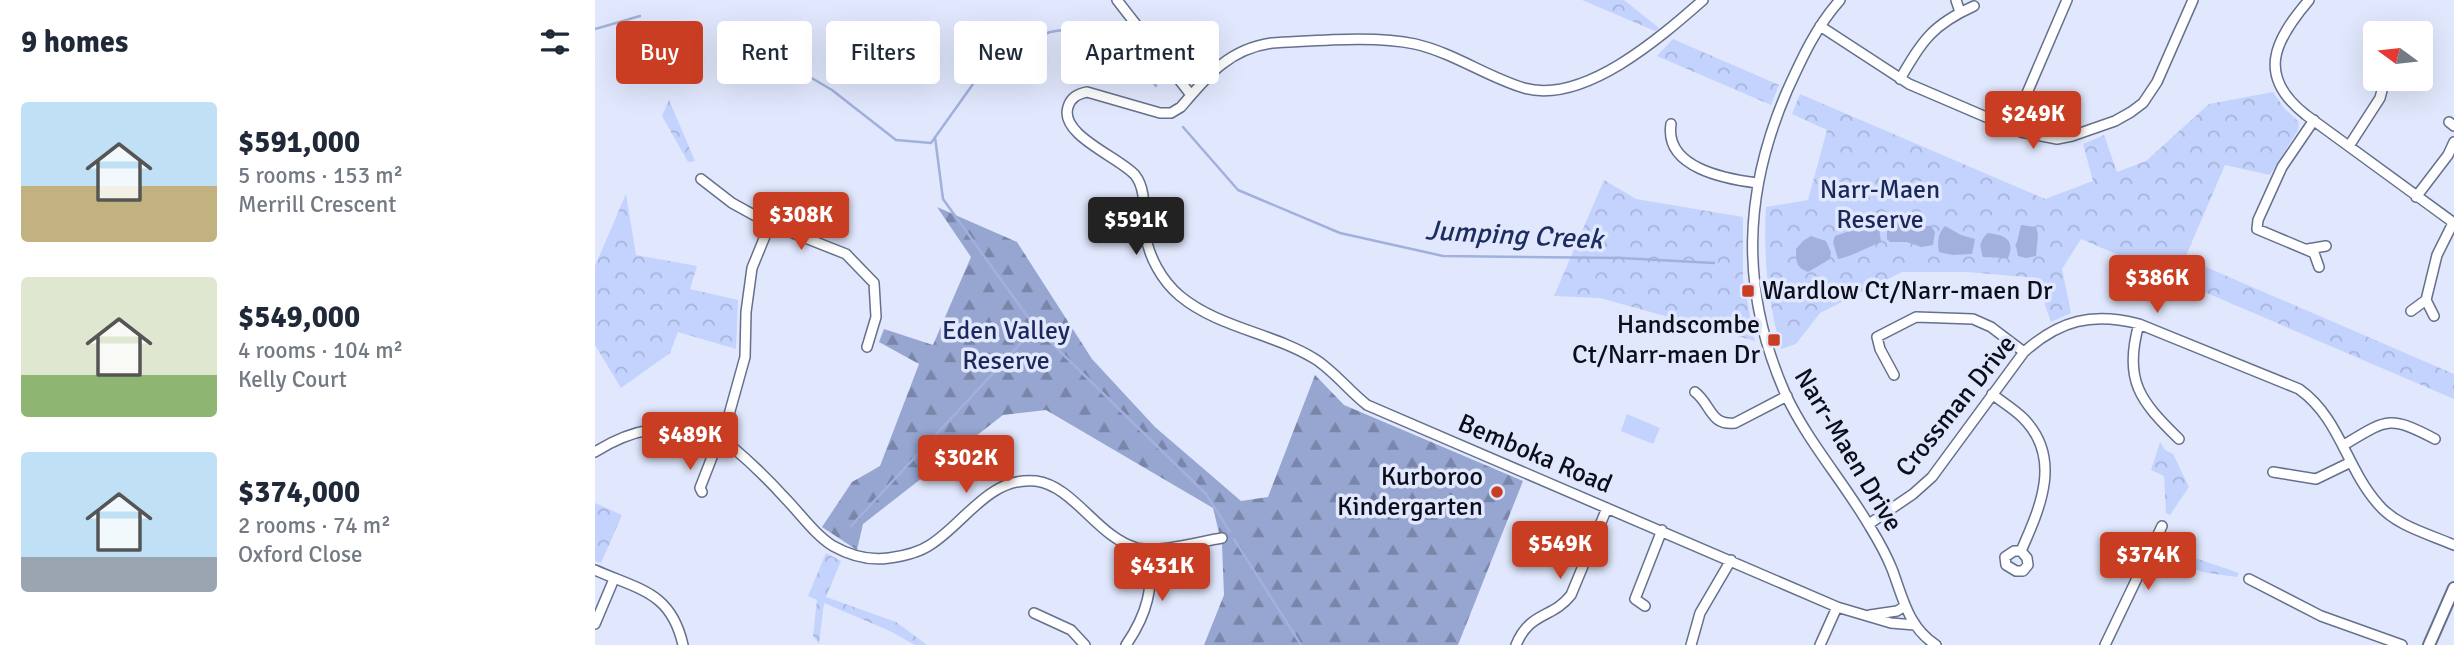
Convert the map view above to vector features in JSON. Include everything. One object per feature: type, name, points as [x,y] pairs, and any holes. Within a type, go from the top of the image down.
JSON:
[{"type":"main road","points":[[2429,645],[2454,588]]},
{"type":"street","points":[[1117,0],[1191,96],[1232,56],[1244,48],[1272,43],[1312,41],[1388,40],[1413,44],[1445,54],[1525,88],[1546,91],[1563,88],[1590,79],[1634,54],[1664,34],[1703,0]]},
{"type":"street","name":"Narr-Maen Drive","points":[[1840,0],[1805,50],[1769,138],[1757,183],[1752,247],[1756,296],[1760,322],[1771,358],[1787,396],[1869,524],[1891,566],[1905,606]]},
{"type":"street","points":[[1957,0],[1960,12]]},
{"type":"street","points":[[2012,128],[2067,0]]},
{"type":"street","points":[[1820,26],[1900,79],[2012,128],[2031,135],[2057,139],[2091,130],[2131,112],[2143,103],[2157,82],[2193,0]]},
{"type":"street","points":[[2309,0],[2281,36],[2275,62],[2277,78],[2283,92],[2294,105],[2454,223],[2437,256],[2426,300],[2411,311]]},
{"type":"street","points":[[1900,79],[1927,36],[1937,26],[1974,6]]},
{"type":"street","points":[[2349,146],[2382,91]]},
{"type":"street","name":"Bemboka Road","points":[[1191,96],[1177,110],[1160,113],[1084,92],[1070,101],[1067,109],[1067,119],[1078,134],[1124,165],[1137,178],[1142,192],[1150,253],[1164,278],[1178,294],[1208,314],[1316,360],[1367,405],[1837,607],[1865,616],[1915,625]]},
{"type":"street","points":[[2314,120],[2283,167],[2258,220],[2257,229],[2313,253],[2319,267]]},
{"type":"street","points":[[1671,124],[1670,136],[1673,145],[1692,163],[1718,176],[1757,183]]},
{"type":"street","points":[[2416,197],[2448,155],[2454,142]]},
{"type":"street","points":[[701,179],[732,203],[770,225],[846,254],[874,283],[876,317],[867,347]]},
{"type":"street","points":[[725,429],[745,357],[746,312],[752,268],[770,225]]},
{"type":"street","points":[[2306,249],[2326,246]]},
{"type":"street","points":[[2426,300],[2434,316]]},
{"type":"street","points":[[1895,374],[1880,349],[1877,337],[1916,317],[1973,319],[1991,327],[2024,352]]},
{"type":"street","name":"Crossman Drive","points":[[1869,524],[1913,494],[1932,477],[2024,352],[2040,338],[2063,324],[2096,318],[2114,318],[2139,324],[2299,388],[2314,400],[2328,417],[2351,462],[2378,505],[2395,519],[2454,545]]},
{"type":"street","points":[[2139,324],[2131,359],[2137,390],[2152,413],[2179,439]]},
{"type":"street","points":[[1695,392],[1703,398],[1717,421],[1725,424],[1735,423],[1787,396]]},
{"type":"street","points":[[1992,394],[2032,429],[2045,463],[2045,484],[2040,506],[2021,551]]},
{"type":"street","points":[[2344,445],[2381,423],[2395,422],[2435,439]]},
{"type":"street","points":[[595,452],[614,440],[650,428],[681,428],[709,434],[718,428],[725,429],[730,434],[730,445],[726,451],[715,452],[708,446],[709,434]]},
{"type":"street","points":[[730,445],[752,463],[825,540],[857,557],[884,559],[915,552],[940,538],[989,494],[1017,481],[1047,483],[1123,542],[1150,550],[1222,538]]},
{"type":"street","points":[[699,490],[715,452]]},
{"type":"street","points":[[2273,472],[2309,480],[2351,462]]},
{"type":"street","points":[[1515,645],[1521,633],[1533,620],[1563,604],[1571,595],[1607,508]]},
{"type":"street","points":[[2105,645],[2162,526]]},
{"type":"street","points":[[1645,606],[1635,599],[1662,530]]},
{"type":"street","points":[[1126,645],[1137,629],[1147,603],[1152,577],[1150,550]]},
{"type":"street","points":[[1691,645],[1700,612],[1731,560]]},
{"type":"street","points":[[595,570],[655,596],[670,609],[684,645]]},
{"type":"street","points":[[595,624],[614,579]]},
{"type":"street","points":[[2249,579],[2321,616],[2397,644]]},
{"type":"street","points":[[1905,606],[1915,625],[1936,645]]},
{"type":"street","name":"Bemboka Road","points":[[1865,616],[1897,611],[1905,606]]},
{"type":"street","points":[[1820,645],[1837,607]]},
{"type":"street","points":[[1034,613],[1071,630],[1086,645]]},
{"type":"green space","points":[[1582,0],[1624,0],[1659,28],[1655,31]]},
{"type":"green space","points":[[1673,39],[1779,85],[1771,105],[1657,56]]},
{"type":"green space","name":"Narr-Maen Reserve","points":[[2273,92],[2284,108],[2299,122],[2298,130],[2270,175],[2225,165],[2185,258],[2454,374],[2454,399],[2081,239],[2062,269],[2071,313],[2051,322],[2036,278],[1967,272],[1902,272],[1820,313],[1796,344],[1781,349],[1767,279],[1766,207],[1808,200],[1827,130],[1792,114],[1800,94],[2045,199],[2093,181],[2083,144],[2104,135],[2117,172],[2146,161],[2209,104]]},
{"type":"green space","points":[[669,100],[695,161],[688,162],[662,116]]},
{"type":"green space","name":"Narr-Maen Reserve","points":[[1604,180],[1636,199],[1743,217],[1743,279],[1755,341],[1600,298],[1554,296]]},
{"type":"green space","points":[[626,194],[636,255],[697,266],[690,289],[738,300],[736,349],[678,332],[670,353],[621,388],[595,345],[595,266]]},
{"type":"green space","name":"Eden Valley Reserve","points":[[937,207],[1017,242],[1092,359],[1155,427],[1241,501],[1268,497],[1315,375],[1344,405],[1523,481],[1458,645],[1204,645],[1224,595],[1222,545],[1213,508],[1046,410],[1003,415],[863,524],[857,550],[822,527],[852,482],[880,466],[919,364],[879,342],[884,329],[933,345],[971,257]]},
{"type":"green space","points":[[1627,414],[1660,428],[1653,444],[1621,431]]},
{"type":"green space","points":[[2160,442],[2165,450],[2173,454],[2189,487],[2170,515],[2166,513],[2164,476],[2151,470]]},
{"type":"green space","points":[[595,503],[622,515],[601,563],[595,561]]},
{"type":"green space","points":[[2163,547],[2239,573],[2237,577],[2202,572],[2161,552]]},
{"type":"green space","points":[[826,553],[841,561],[826,597],[896,622],[927,645],[915,645],[890,631],[824,603],[819,644],[813,636],[817,600],[808,596]]},
{"type":"shaded area","points":[[1895,218],[1903,219],[1911,225],[1931,226],[1935,232],[1933,245],[1921,247],[1907,242],[1890,242],[1887,239],[1887,223]]},
{"type":"shaded area","points":[[2021,225],[2036,227],[2036,256],[2018,256],[2016,246]]},
{"type":"shaded area","points":[[1945,226],[1975,239],[1972,254],[1953,255],[1939,252],[1939,238]]},
{"type":"shaded area","points":[[1879,228],[1881,242],[1838,259],[1833,242],[1835,236],[1855,229]]},
{"type":"shaded area","points":[[1988,233],[2007,239],[2011,246],[2008,258],[1983,257],[1981,244]]},
{"type":"shaded area","points":[[1811,236],[1826,241],[1831,252],[1830,259],[1808,272],[1799,266],[1796,249]]},
{"type":"waterway","name":"Jumping Creek","points":[[595,29],[640,16]]},
{"type":"waterway","name":"Jumping Creek","points":[[812,78],[832,90],[896,140],[931,143],[993,56],[1050,32],[1094,25],[1114,27],[1156,86]]},
{"type":"waterway","name":"Jumping Creek","points":[[1183,127],[1238,190],[1340,233],[1443,256],[1621,258],[1714,263]]},
{"type":"waterway","name":"Jumping Creek","points":[[935,137],[943,199],[1035,327],[1206,494],[1230,532]]},
{"type":"waterway","name":"Jumping Creek","points":[[851,526],[1035,328]]},
{"type":"waterway","name":"Jumping Creek","points":[[1234,539],[1301,645]]},
{"type":"place","name":"Wardlow Ct/Narr-maen Dr","points":[[1748,291]]},
{"type":"place","name":"Handscombe Ct/Narr-maen Dr","points":[[1774,340]]},
{"type":"place","name":"Kurboroo Kindergarten","points":[[1497,492]]}]
